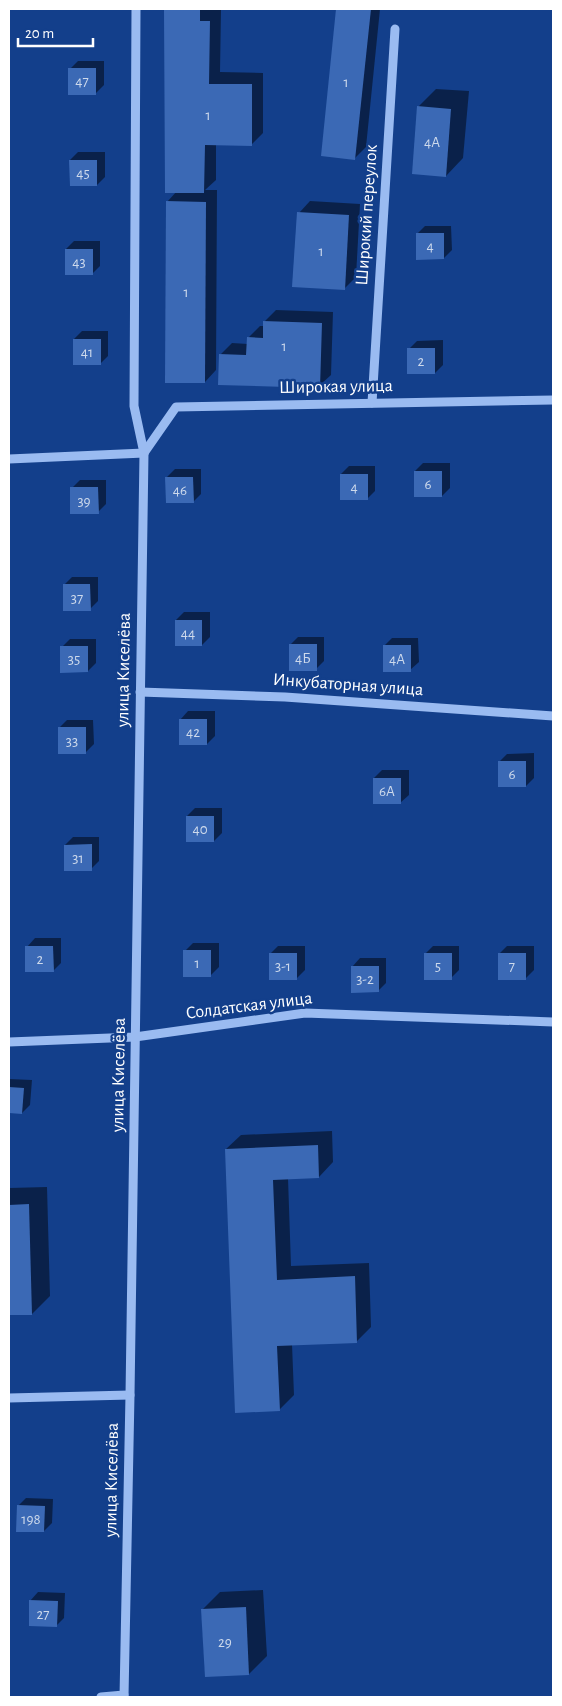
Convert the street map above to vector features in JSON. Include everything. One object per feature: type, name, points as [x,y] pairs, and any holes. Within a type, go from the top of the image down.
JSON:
[{"type":"street","name":"улица Киселёва","points":[[124,1696],[144,453],[134,406],[136,9]]},
{"type":"street","name":"Широкий переулок","points":[[372,403],[395,29]]},
{"type":"street","name":"Широкая улица","points":[[144,453],[176,407],[553,400]]},
{"type":"street","points":[[9,460],[144,453]]},
{"type":"street","name":"Инкубаторная улица","points":[[140,692],[285,697],[553,716]]},
{"type":"street","name":"Солдатская улица","points":[[9,1042],[135,1037],[305,1013],[553,1022]]},
{"type":"street","points":[[9,1398],[130,1395]]},
{"type":"street","points":[[101,1697],[124,1696]]},
{"type":"building","points":[[164,9],[200,9],[200,21],[210,21],[209,84],[252,84],[252,146],[205,145],[204,193],[165,193]]},
{"type":"building","points":[[336,9],[371,9],[355,160],[321,156]]},
{"type":"building","points":[[68,68],[96,68],[96,95],[68,95]]},
{"type":"building","points":[[417,106],[451,109],[446,177],[412,174]]},
{"type":"building","points":[[69,160],[97,160],[97,186],[70,186]]},
{"type":"building","points":[[166,201],[206,202],[205,383],[165,383]]},
{"type":"building","points":[[297,212],[349,215],[345,290],[292,287]]},
{"type":"building","points":[[416,233],[444,233],[444,259],[416,260]]},
{"type":"building","points":[[65,249],[93,249],[93,275],[65,275]]},
{"type":"building","points":[[263,321],[322,323],[320,388],[218,385],[219,354],[246,355],[247,337],[263,338]]},
{"type":"building","points":[[73,339],[101,339],[101,365],[73,365]]},
{"type":"building","points":[[407,348],[435,348],[435,374],[407,374]]},
{"type":"building","points":[[414,471],[442,471],[442,497],[414,497]]},
{"type":"building","points":[[340,474],[368,474],[368,500],[340,500]]},
{"type":"building","points":[[165,477],[193,477],[194,503],[166,503]]},
{"type":"building","points":[[70,487],[98,487],[99,514],[70,514]]},
{"type":"building","points":[[63,584],[90,584],[91,611],[63,611]]},
{"type":"building","points":[[175,620],[202,620],[202,646],[175,646]]},
{"type":"building","points":[[289,644],[317,644],[317,671],[289,671]]},
{"type":"building","points":[[383,645],[411,645],[411,672],[383,672]]},
{"type":"building","points":[[60,646],[88,646],[88,672],[60,673]]},
{"type":"building","points":[[179,719],[207,719],[207,745],[179,745]]},
{"type":"building","points":[[58,727],[86,727],[86,754],[58,754]]},
{"type":"building","points":[[498,761],[526,761],[526,787],[498,787]]},
{"type":"building","points":[[373,778],[401,778],[401,804],[373,804]]},
{"type":"building","points":[[186,816],[214,816],[214,842],[186,842]]},
{"type":"building","points":[[92,844],[92,871],[64,871],[64,845]]},
{"type":"building","points":[[25,946],[53,946],[54,972],[25,972]]},
{"type":"building","points":[[183,950],[211,950],[211,977],[183,977]]},
{"type":"building","points":[[269,953],[297,953],[297,980],[269,980]]},
{"type":"building","points":[[424,953],[452,953],[452,980],[424,980]]},
{"type":"building","points":[[498,953],[526,953],[526,980],[498,980]]},
{"type":"building","points":[[351,966],[379,966],[379,992],[351,993]]},
{"type":"building","points":[[9,1087],[24,1088],[22,1114],[9,1113]]},
{"type":"building","points":[[318,1145],[319,1178],[273,1180],[277,1280],[355,1276],[357,1343],[277,1346],[280,1411],[235,1413],[225,1149]]},
{"type":"building","points":[[29,1204],[32,1315],[9,1315],[9,1205]]},
{"type":"building","points":[[17,1505],[45,1506],[44,1532],[16,1532]]},
{"type":"building","points":[[29,1600],[58,1601],[57,1627],[29,1626]]},
{"type":"building","points":[[246,1607],[249,1675],[205,1677],[201,1609]]}]
